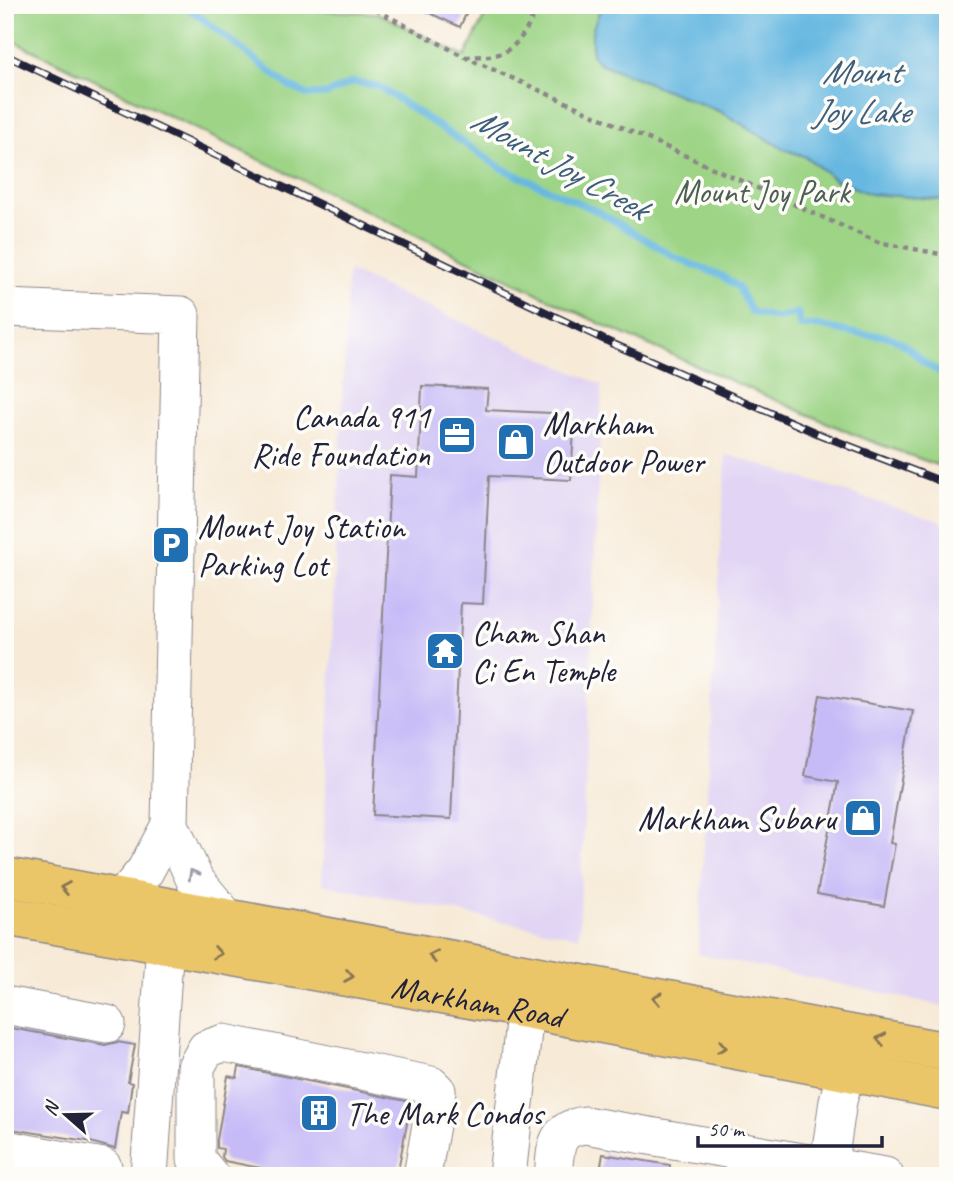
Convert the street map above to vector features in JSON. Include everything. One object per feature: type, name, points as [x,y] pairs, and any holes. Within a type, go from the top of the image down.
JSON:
[{"type":"main road","name":"Markham Road","points":[[5,877],[227,918],[846,1071],[948,1091]]},
{"type":"main road","name":"Markham Road","points":[[5,916],[165,943],[948,1052]]},
{"type":"street","points":[[5,308],[181,315],[170,825],[195,880],[227,918]]},
{"type":"street","points":[[122,899],[145,871],[170,825]]},
{"type":"street","points":[[149,1176],[165,943]]},
{"type":"street","points":[[508,1176],[530,992]]},
{"type":"street","points":[[5,1005],[107,1024]]},
{"type":"street","points":[[210,1176],[195,1159],[196,1067],[206,1049],[224,1043],[431,1085],[437,1091],[422,1176]]},
{"type":"street","points":[[827,1171],[838,1101],[846,1071]]},
{"type":"street","points":[[553,1176],[556,1147],[561,1135],[574,1126],[584,1125],[827,1171],[886,1176]]},
{"type":"street","points":[[9,1158],[103,1167]]},
{"type":"path","points":[[367,5],[465,57],[878,242],[940,254],[948,251]]},
{"type":"path","points":[[465,57],[497,55],[520,41],[537,5]]},
{"type":"shaded area","points":[[348,271],[602,385],[579,937],[322,884]]},
{"type":"shaded area","points":[[726,454],[948,524],[948,1007],[698,954]]},
{"type":"green space","name":"Mount Joy Park","points":[[5,5],[300,5],[313,10],[378,13],[465,57],[490,5],[948,5],[948,469],[862,438],[601,324],[5,37]]},
{"type":"water","name":"Mount Joy Lake","points":[[602,5],[948,5],[948,200],[870,194],[837,181],[806,157],[784,149],[721,112],[599,63],[592,54],[592,31]]},
{"type":"building","points":[[412,5],[470,5],[460,27]]},
{"type":"building","points":[[422,386],[488,389],[486,410],[552,413],[551,428],[574,429],[571,480],[489,476],[483,604],[461,603],[451,819],[373,815],[390,475],[418,477]]},
{"type":"building","name":"Markham Subaru","points":[[820,695],[913,711],[890,843],[895,844],[884,906],[817,894],[838,782],[805,776]]},
{"type":"building","points":[[5,1027],[105,1045],[117,1042],[135,1045],[128,1082],[132,1083],[128,1113],[121,1112],[115,1149],[87,1141],[5,1128]]},
{"type":"building","name":"The Mark Condos","points":[[239,1067],[411,1102],[397,1176],[280,1176],[281,1172],[225,1161],[222,1157],[223,1149],[217,1148],[217,1140],[228,1076],[237,1078]]},
{"type":"building","points":[[603,1154],[670,1165],[669,1176],[599,1176]]},
{"type":"waterway","name":"Mount Joy Creek","points":[[181,5],[289,86],[308,95],[327,94],[353,82],[378,86],[503,169],[599,212],[676,258],[722,276],[738,287],[751,312],[776,318],[798,313],[800,326],[889,337],[932,368],[948,374]]},
{"type":"railway","points":[[5,55],[611,343],[821,435],[948,484]]},
{"type":"place","name":"Canada 911 Ride Foundation","points":[[457,435]]},
{"type":"place","name":"Markham Outdoor Power","points":[[516,442]]},
{"type":"place","name":"Mount Joy Station Parking Lot","points":[[171,545]]},
{"type":"place","name":"Cham Shan Ci En Temple","points":[[445,651]]},
{"type":"place","name":"Markham Subaru","points":[[863,818]]},
{"type":"place","name":"The Mark Condos","points":[[319,1113]]}]
